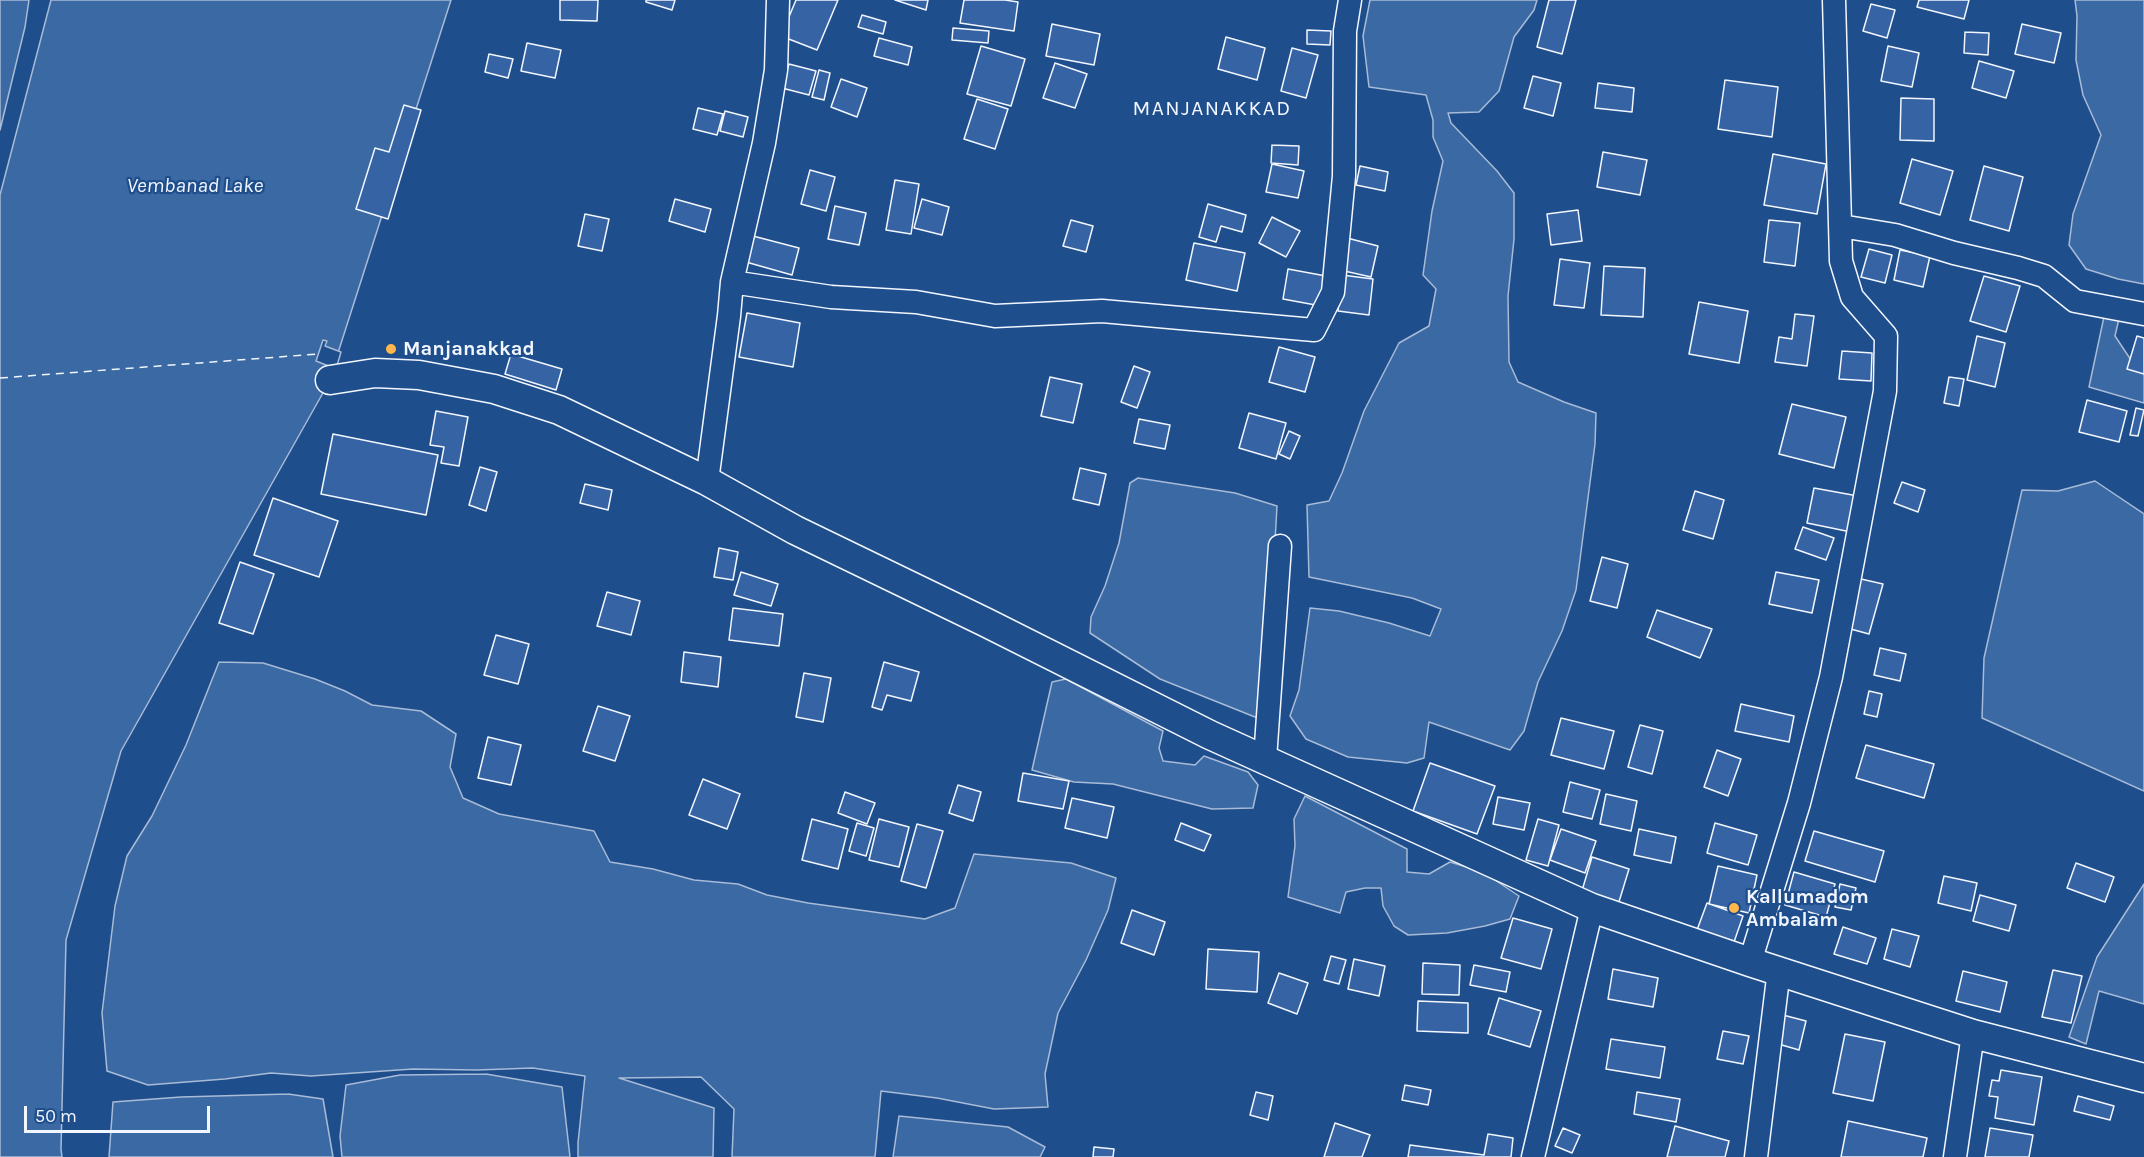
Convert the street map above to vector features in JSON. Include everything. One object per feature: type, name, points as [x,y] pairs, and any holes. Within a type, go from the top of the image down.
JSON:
[{"type":"street","points":[[706,481],[732,282],[764,143],[776,70],[778,0]]},
{"type":"street","points":[[732,282],[831,297],[916,302],[995,316],[1102,311],[1314,330],[1333,292],[1344,176],[1345,30],[1350,0]]},
{"type":"street","points":[[1750,962],[1799,803],[1831,677],[1885,391],[1886,336],[1852,297],[1841,261],[1834,0]]},
{"type":"street","points":[[1841,226],[1895,235],[1954,254],[2018,267],[2044,276],[2075,301],[2144,314]]},
{"type":"street","points":[[330,380],[375,373],[419,375],[494,389],[559,410],[706,481],[795,530],[985,622],[1199,730],[1592,908],[1973,1034],[2144,1078]]},
{"type":"street","points":[[1265,759],[1280,546]]},
{"type":"street","points":[[1533,1157],[1592,908]]},
{"type":"street","points":[[1756,1157],[1779,970]]},
{"type":"street","points":[[1955,1157],[1973,1034]]},
{"type":"water","points":[[0,0],[29,0],[25,27],[0,130]]},
{"type":"water","name":"Vembanad Lake","points":[[51,0],[451,0],[328,384],[121,751],[66,940],[62,1157],[0,1157],[0,195]]},
{"type":"water","points":[[1370,0],[1537,0],[1534,10],[1514,37],[1499,91],[1479,112],[1448,113],[1451,123],[1497,171],[1514,193],[1514,239],[1508,296],[1509,362],[1518,382],[1596,413],[1595,444],[1576,590],[1562,631],[1538,682],[1524,731],[1510,750],[1429,722],[1424,758],[1407,763],[1348,757],[1306,739],[1290,716],[1299,690],[1310,608],[1339,611],[1430,636],[1441,609],[1412,598],[1309,577],[1307,505],[1329,501],[1342,473],[1364,411],[1399,343],[1429,326],[1436,289],[1423,275],[1432,211],[1443,161],[1433,137],[1433,120],[1426,95],[1369,87],[1363,36]]},
{"type":"water","points":[[2075,0],[2144,0],[2144,284],[2086,269],[2069,245],[2073,214],[2101,135],[2083,95],[2076,60]]},
{"type":"water","points":[[2121,310],[2115,336],[2131,360],[2144,366],[2144,403],[2089,387],[2105,312]]},
{"type":"water","points":[[1138,478],[1235,493],[1277,506],[1265,721],[1160,679],[1090,633],[1091,617],[1105,586],[1119,543],[1130,483]]},
{"type":"water","points":[[2095,481],[2144,514],[2144,791],[1982,718],[1984,658],[2022,490],[2058,491]]},
{"type":"water","points":[[219,662],[263,663],[315,679],[372,705],[421,711],[456,734],[450,767],[463,798],[499,814],[594,831],[610,862],[653,869],[694,880],[738,884],[767,895],[808,903],[925,919],[955,908],[974,854],[1071,863],[1116,878],[1108,910],[1086,960],[1058,1013],[1045,1074],[1048,1107],[994,1109],[937,1098],[881,1091],[875,1157],[732,1157],[734,1109],[701,1077],[619,1078],[714,1108],[713,1157],[578,1157],[585,1076],[533,1068],[413,1069],[311,1076],[271,1073],[148,1085],[107,1071],[102,1013],[115,906],[127,856],[152,816],[186,745]]},
{"type":"water","points":[[1066,679],[1163,731],[1159,748],[1163,761],[1195,765],[1204,756],[1248,772],[1258,785],[1253,808],[1212,809],[1113,784],[1074,782],[1032,770],[1052,682]]},
{"type":"water","points":[[1305,796],[1407,849],[1407,872],[1429,874],[1450,862],[1483,872],[1519,896],[1510,919],[1447,933],[1408,935],[1394,926],[1383,906],[1381,888],[1365,888],[1346,892],[1340,913],[1288,897],[1295,846],[1294,819]]},
{"type":"water","points":[[2144,884],[2144,1004],[2099,991],[2086,1044],[2069,1037],[2097,957]]},
{"type":"water","points":[[486,1074],[562,1087],[570,1157],[342,1157],[340,1136],[346,1085],[400,1075]]},
{"type":"water","points":[[288,1094],[323,1099],[333,1157],[109,1157],[113,1102],[181,1097]]},
{"type":"water","points":[[899,1116],[1008,1127],[1045,1147],[1040,1157],[893,1157]]},
{"type":"pier","points":[[323,340],[327,341],[325,346],[341,352],[336,369],[316,361]]},
{"type":"building","points":[[560,0],[598,0],[597,21],[560,20]]},
{"type":"building","points":[[646,0],[675,0],[672,10],[646,2]]},
{"type":"building","points":[[796,0],[838,0],[817,50],[781,36]]},
{"type":"building","points":[[895,0],[928,0],[926,10]]},
{"type":"building","points":[[964,0],[1018,2],[1014,31],[960,23]]},
{"type":"building","points":[[1549,0],[1576,0],[1562,54],[1537,47]]},
{"type":"building","points":[[1919,0],[1969,0],[1964,19],[1917,7]]},
{"type":"building","points":[[1871,4],[1895,10],[1887,38],[1863,31]]},
{"type":"building","points":[[862,15],[886,22],[883,34],[858,27]]},
{"type":"building","points":[[1052,24],[1100,34],[1094,65],[1046,56]]},
{"type":"building","points":[[2022,24],[2061,33],[2054,63],[2015,54]]},
{"type":"building","points":[[953,28],[989,31],[988,43],[952,40]]},
{"type":"building","points":[[1307,30],[1331,31],[1330,45],[1307,44]]},
{"type":"building","points":[[1965,32],[1989,33],[1988,55],[1964,53]]},
{"type":"building","points":[[1226,37],[1265,48],[1257,80],[1218,69]]},
{"type":"building","points":[[879,38],[912,47],[908,65],[874,56]]},
{"type":"building","points":[[527,43],[561,50],[555,78],[521,71]]},
{"type":"building","points":[[981,46],[1025,59],[1011,106],[967,94]]},
{"type":"building","points":[[1888,46],[1919,53],[1912,87],[1881,81]]},
{"type":"building","points":[[1292,48],[1318,55],[1306,98],[1281,91]]},
{"type":"building","points":[[489,54],[513,59],[508,78],[485,72]]},
{"type":"building","points":[[1979,61],[2014,71],[2006,98],[1972,88]]},
{"type":"building","points":[[1055,63],[1087,74],[1075,108],[1043,98]]},
{"type":"building","points":[[789,64],[816,71],[809,95],[782,88]]},
{"type":"building","points":[[819,70],[830,73],[824,100],[812,97]]},
{"type":"building","points":[[1533,76],[1561,83],[1553,116],[1524,108]]},
{"type":"building","points":[[841,79],[867,88],[857,117],[831,107]]},
{"type":"building","points":[[1725,80],[1778,87],[1772,137],[1718,129]]},
{"type":"building","points":[[1598,83],[1634,88],[1632,112],[1595,108]]},
{"type":"building","points":[[1901,98],[1934,99],[1934,141],[1900,140]]},
{"type":"building","points":[[977,99],[1008,109],[995,149],[964,139]]},
{"type":"building","points":[[404,105],[421,110],[388,219],[356,209],[375,148],[389,152]]},
{"type":"building","points":[[698,108],[723,114],[717,135],[693,129]]},
{"type":"building","points":[[725,111],[748,117],[743,137],[720,131]]},
{"type":"building","points":[[1272,145],[1299,146],[1298,165],[1271,163]]},
{"type":"building","points":[[1603,152],[1647,160],[1640,195],[1597,187]]},
{"type":"building","points":[[1773,154],[1826,164],[1817,214],[1764,205]]},
{"type":"building","points":[[1912,159],[1953,171],[1940,215],[1900,203]]},
{"type":"building","points":[[1272,164],[1304,171],[1298,198],[1266,192]]},
{"type":"building","points":[[1360,166],[1388,172],[1385,191],[1356,185]]},
{"type":"building","points":[[1984,166],[2023,177],[2009,231],[1970,220]]},
{"type":"building","points":[[810,170],[835,177],[826,211],[801,204]]},
{"type":"building","points":[[895,180],[919,184],[911,234],[886,230]]},
{"type":"building","points":[[675,199],[711,209],[705,232],[669,221]]},
{"type":"building","points":[[922,199],[949,207],[942,235],[914,228]]},
{"type":"building","points":[[1208,204],[1246,215],[1242,232],[1221,226],[1216,242],[1199,237]]},
{"type":"building","points":[[835,206],[866,213],[859,245],[828,239]]},
{"type":"building","points":[[1578,210],[1582,241],[1551,245],[1547,214]]},
{"type":"building","points":[[585,214],[609,219],[602,251],[578,246]]},
{"type":"building","points":[[1272,217],[1300,231],[1286,257],[1259,243]]},
{"type":"building","points":[[1071,220],[1093,226],[1086,252],[1063,246]]},
{"type":"building","points":[[1769,220],[1800,223],[1795,266],[1764,262]]},
{"type":"building","points":[[753,236],[799,248],[792,275],[746,262]]},
{"type":"building","points":[[1347,238],[1378,246],[1371,277],[1340,270]]},
{"type":"building","points":[[1194,243],[1245,253],[1237,291],[1186,280]]},
{"type":"building","points":[[1869,249],[1892,255],[1885,283],[1861,277]]},
{"type":"building","points":[[1900,250],[1930,256],[1923,287],[1894,280]]},
{"type":"building","points":[[1560,259],[1590,263],[1584,308],[1554,305]]},
{"type":"building","points":[[1604,266],[1645,268],[1643,317],[1601,315]]},
{"type":"building","points":[[1288,269],[1326,276],[1321,306],[1283,299]]},
{"type":"building","points":[[1342,275],[1373,279],[1369,315],[1338,311]]},
{"type":"building","points":[[1984,276],[2020,286],[2006,332],[1970,321]]},
{"type":"building","points":[[1699,302],[1748,311],[1739,363],[1689,354]]},
{"type":"building","points":[[747,313],[800,323],[793,367],[739,357]]},
{"type":"building","points":[[1795,314],[1814,316],[1807,366],[1775,362],[1779,337],[1792,339]]},
{"type":"building","points":[[1977,336],[2005,343],[1995,387],[1967,380]]},
{"type":"building","points":[[2137,336],[2144,338],[2144,374],[2127,369]]},
{"type":"building","points":[[1279,347],[1315,357],[1305,392],[1269,382]]},
{"type":"building","points":[[1842,351],[1872,353],[1871,381],[1839,379]]},
{"type":"building","points":[[511,354],[562,369],[556,390],[505,374]]},
{"type":"building","points":[[1134,366],[1150,372],[1137,408],[1121,402]]},
{"type":"building","points":[[1050,377],[1082,384],[1073,423],[1041,416]]},
{"type":"building","points":[[1949,377],[1964,379],[1959,406],[1944,403]]},
{"type":"building","points":[[2087,400],[2127,411],[2119,442],[2079,432]]},
{"type":"building","points":[[1792,404],[1846,417],[1834,468],[1779,454]]},
{"type":"building","points":[[2136,408],[2144,410],[2138,436],[2130,435]]},
{"type":"building","points":[[436,411],[468,417],[459,466],[441,463],[444,447],[430,445]]},
{"type":"building","points":[[1249,413],[1286,423],[1276,459],[1239,448]]},
{"type":"building","points":[[1139,419],[1170,425],[1165,449],[1134,443]]},
{"type":"building","points":[[1289,431],[1300,436],[1290,459],[1279,454]]},
{"type":"building","points":[[333,434],[438,455],[426,515],[321,494]]},
{"type":"building","points":[[480,467],[497,472],[486,511],[469,505]]},
{"type":"building","points":[[1080,468],[1106,474],[1099,505],[1073,499]]},
{"type":"building","points":[[1902,482],[1925,490],[1918,512],[1894,503]]},
{"type":"building","points":[[585,484],[612,490],[608,510],[580,503]]},
{"type":"building","points":[[1814,488],[1858,496],[1851,532],[1807,523]]},
{"type":"building","points":[[1695,491],[1724,500],[1713,539],[1683,530]]},
{"type":"building","points":[[273,498],[338,521],[319,577],[254,555]]},
{"type":"building","points":[[1803,527],[1834,538],[1826,560],[1795,549]]},
{"type":"building","points":[[719,548],[738,552],[733,580],[714,577]]},
{"type":"building","points":[[1602,557],[1628,564],[1617,608],[1590,601]]},
{"type":"building","points":[[240,562],[274,574],[253,634],[219,623]]},
{"type":"building","points":[[741,572],[778,584],[771,606],[734,595]]},
{"type":"building","points":[[1776,572],[1819,580],[1812,613],[1769,604]]},
{"type":"building","points":[[1861,579],[1883,584],[1869,634],[1847,628]]},
{"type":"building","points":[[607,592],[640,601],[631,635],[597,626]]},
{"type":"building","points":[[733,608],[783,614],[779,646],[729,640]]},
{"type":"building","points":[[1657,610],[1712,629],[1700,658],[1647,637]]},
{"type":"building","points":[[496,635],[529,644],[518,684],[484,675]]},
{"type":"building","points":[[1880,648],[1906,654],[1900,681],[1874,675]]},
{"type":"building","points":[[684,652],[721,657],[718,687],[681,682]]},
{"type":"building","points":[[884,662],[919,672],[911,701],[887,695],[882,710],[872,707]]},
{"type":"building","points":[[804,673],[831,678],[823,722],[796,717]]},
{"type":"building","points":[[1869,691],[1882,694],[1877,717],[1864,714]]},
{"type":"building","points":[[1741,704],[1794,716],[1789,742],[1735,731]]},
{"type":"building","points":[[598,706],[630,716],[615,761],[583,751]]},
{"type":"building","points":[[1561,718],[1614,731],[1604,769],[1551,755]]},
{"type":"building","points":[[1640,725],[1663,731],[1652,774],[1628,767]]},
{"type":"building","points":[[488,737],[521,745],[511,785],[478,778]]},
{"type":"building","points":[[1866,745],[1934,764],[1924,798],[1856,778]]},
{"type":"building","points":[[1717,750],[1741,759],[1728,796],[1704,787]]},
{"type":"building","points":[[1430,763],[1495,786],[1477,834],[1413,811]]},
{"type":"building","points":[[1023,773],[1069,781],[1063,809],[1018,801]]},
{"type":"building","points":[[703,779],[740,794],[727,829],[689,815]]},
{"type":"building","points":[[1570,782],[1600,790],[1592,819],[1563,812]]},
{"type":"building","points":[[958,785],[981,792],[973,821],[949,813]]},
{"type":"building","points":[[845,792],[875,803],[867,824],[838,813]]},
{"type":"building","points":[[1606,794],[1637,801],[1631,831],[1600,824]]},
{"type":"building","points":[[1498,797],[1530,803],[1524,830],[1493,824]]},
{"type":"building","points":[[1072,798],[1114,807],[1107,838],[1065,828]]},
{"type":"building","points":[[812,819],[848,829],[838,869],[802,860]]},
{"type":"building","points":[[879,819],[909,827],[899,867],[869,860]]},
{"type":"building","points":[[1538,819],[1559,825],[1548,866],[1526,860]]},
{"type":"building","points":[[857,823],[874,828],[866,856],[849,851]]},
{"type":"building","points":[[1181,823],[1211,835],[1204,851],[1175,840]]},
{"type":"building","points":[[1715,823],[1757,835],[1748,865],[1707,853]]},
{"type":"building","points":[[917,824],[943,831],[926,888],[901,881]]},
{"type":"building","points":[[1561,829],[1596,841],[1585,873],[1550,860]]},
{"type":"building","points":[[1639,829],[1676,837],[1671,863],[1634,855]]},
{"type":"building","points":[[1814,831],[1884,851],[1875,882],[1805,861]]},
{"type":"building","points":[[1592,857],[1629,869],[1618,905],[1581,894]]},
{"type":"building","points":[[2076,863],[2114,877],[2105,902],[2067,888]]},
{"type":"building","points":[[1718,866],[1757,875],[1749,913],[1709,904]]},
{"type":"building","points":[[1794,872],[1835,884],[1826,917],[1785,905]]},
{"type":"building","points":[[1944,876],[1977,883],[1971,911],[1938,903]]},
{"type":"building","points":[[1840,884],[1856,888],[1851,910],[1835,907]]},
{"type":"building","points":[[1980,895],[2016,905],[2009,931],[1973,921]]},
{"type":"building","points":[[1707,903],[1743,916],[1734,942],[1697,930]]},
{"type":"building","points":[[1132,910],[1165,922],[1154,955],[1121,943]]},
{"type":"building","points":[[1513,918],[1552,929],[1541,969],[1501,958]]},
{"type":"building","points":[[1843,927],[1876,938],[1867,964],[1834,954]]},
{"type":"building","points":[[1892,929],[1919,936],[1910,967],[1884,959]]},
{"type":"building","points":[[1208,949],[1259,952],[1257,992],[1206,989]]},
{"type":"building","points":[[1331,956],[1346,960],[1339,984],[1324,980]]},
{"type":"building","points":[[1354,959],[1385,966],[1379,996],[1348,989]]},
{"type":"building","points":[[1423,963],[1460,965],[1459,995],[1422,994]]},
{"type":"building","points":[[1474,965],[1510,972],[1506,992],[1470,985]]},
{"type":"building","points":[[1613,969],[1658,978],[1653,1007],[1608,999]]},
{"type":"building","points":[[2053,970],[2082,976],[2071,1023],[2042,1017]]},
{"type":"building","points":[[1963,971],[2007,982],[2000,1012],[1956,1001]]},
{"type":"building","points":[[1279,973],[1308,983],[1297,1014],[1268,1003]]},
{"type":"building","points":[[1499,998],[1541,1011],[1530,1047],[1488,1034]]},
{"type":"building","points":[[1418,1001],[1468,1003],[1468,1033],[1417,1031]]},
{"type":"building","points":[[1783,1015],[1806,1021],[1799,1050],[1775,1043]]},
{"type":"building","points":[[1723,1031],[1749,1036],[1743,1064],[1717,1059]]},
{"type":"building","points":[[1845,1034],[1885,1042],[1873,1101],[1833,1093]]},
{"type":"building","points":[[1611,1039],[1665,1047],[1660,1078],[1606,1069]]},
{"type":"building","points":[[2001,1070],[2042,1077],[2034,1125],[1995,1118],[1998,1097],[1989,1096],[1992,1080],[1999,1081]]},
{"type":"building","points":[[1405,1085],[1431,1090],[1428,1105],[1402,1100]]},
{"type":"building","points":[[1256,1092],[1273,1096],[1268,1120],[1250,1115]]},
{"type":"building","points":[[1637,1092],[1680,1099],[1676,1122],[1634,1114]]},
{"type":"building","points":[[2078,1096],[2114,1106],[2110,1120],[2074,1111]]},
{"type":"building","points":[[1848,1121],[1927,1138],[1923,1157],[1841,1157]]},
{"type":"building","points":[[1335,1123],[1370,1135],[1362,1157],[1324,1157]]},
{"type":"building","points":[[1675,1126],[1729,1141],[1725,1157],[1667,1157]]},
{"type":"building","points":[[1563,1128],[1580,1135],[1572,1153],[1555,1146]]},
{"type":"building","points":[[1990,1128],[2033,1135],[2029,1157],[1985,1157]]},
{"type":"building","points":[[1488,1134],[1513,1138],[1511,1157],[1408,1157],[1410,1145],[1484,1155]]},
{"type":"building","points":[[1094,1147],[1114,1149],[1113,1157],[1093,1157]]},
{"type":"ferry route","points":[[0,378],[318,354]]},
{"type":"place","name":"Manjanakkad","points":[[391,349]]},
{"type":"place","name":"Kallumadom Ambalam","points":[[1734,908]]},
{"type":"district","name":"MANJANAKKAD","points":[[1212,109]]}]
